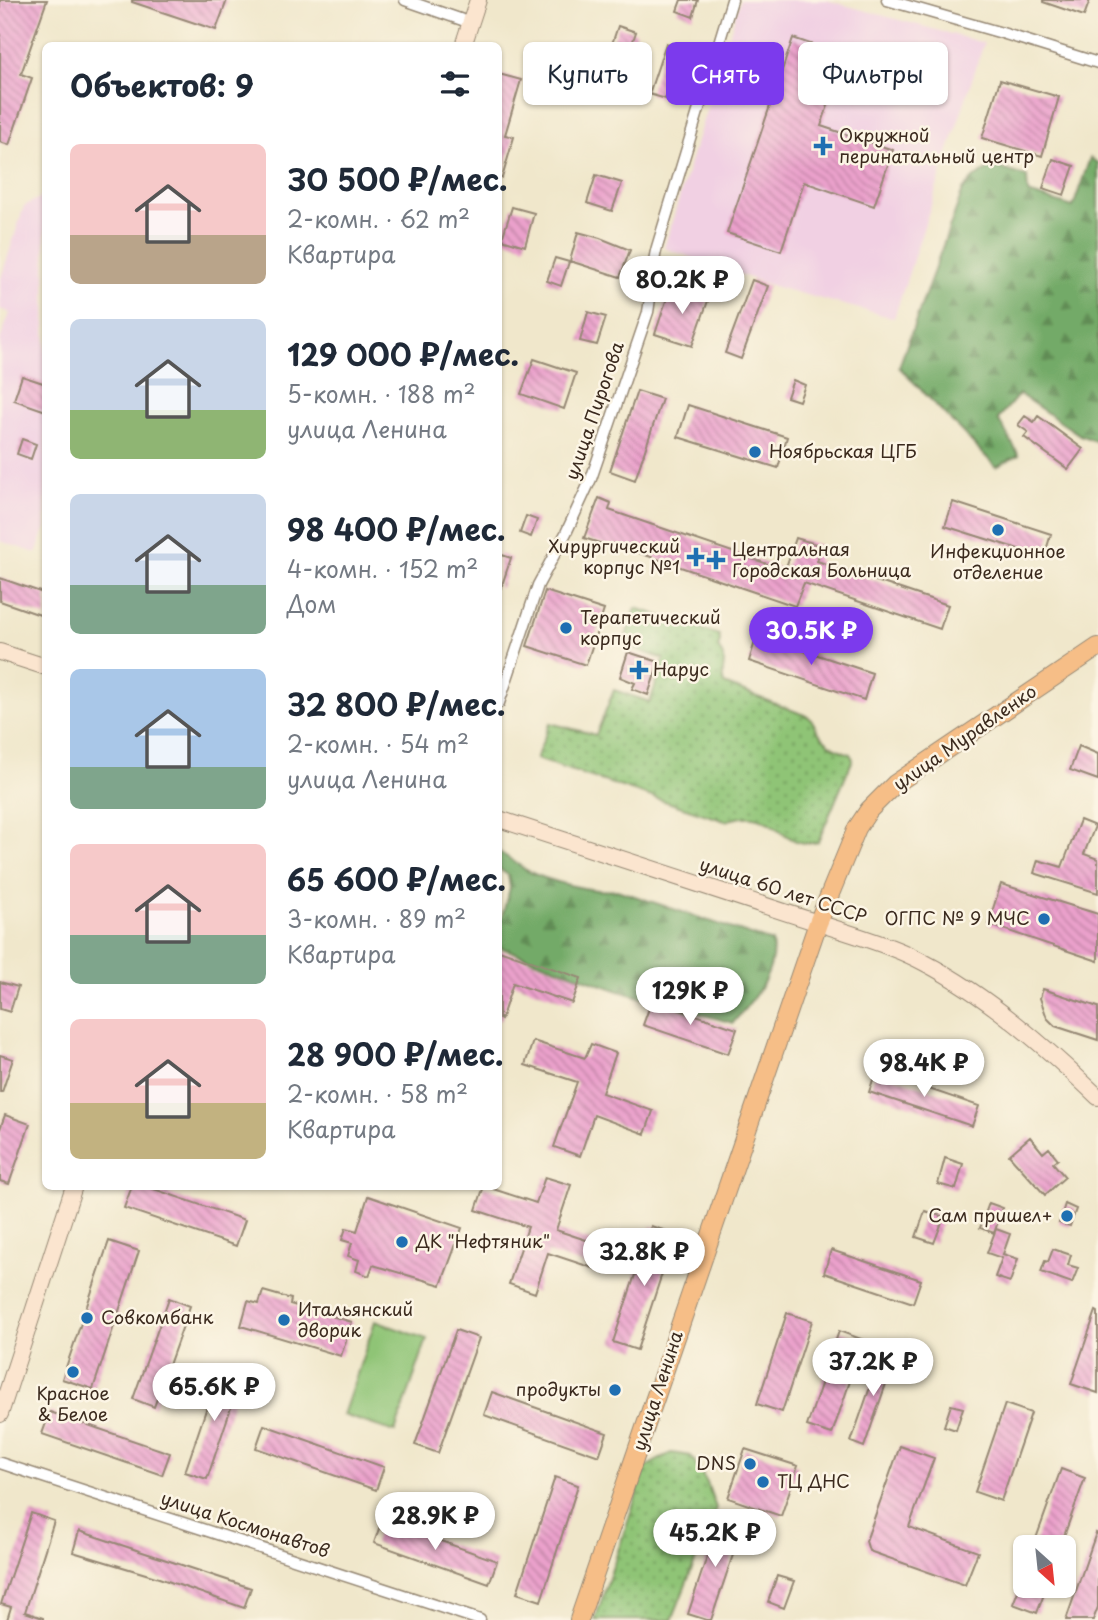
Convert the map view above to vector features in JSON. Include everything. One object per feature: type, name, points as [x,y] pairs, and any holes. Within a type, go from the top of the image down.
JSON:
[{"type":"main road","points":[[464,42],[478,0]]},
{"type":"main road","name":"улица Муравленко","points":[[818,923],[857,828],[881,796],[906,776],[1098,647]]},
{"type":"main road","points":[[0,652],[42,666]]},
{"type":"main road","name":"улица 60 лет СССР","points":[[502,819],[892,948],[925,963],[983,1000],[1048,1050],[1098,1097]]},
{"type":"main road","name":"улица Ленина","points":[[579,1620],[818,923]]},
{"type":"main road","points":[[0,1414],[73,1190]]},
{"type":"street","points":[[405,0],[471,23]]},
{"type":"street","name":"улица Пирогова","points":[[502,694],[538,585],[591,479],[648,312],[656,247],[732,0]]},
{"type":"street","points":[[887,0],[1098,63]]},
{"type":"street","name":"улица Космонавтов","points":[[0,1463],[480,1620]]},
{"type":"shaded area","name":"Окружной перинатальный центр","points":[[740,0],[826,0],[984,43],[894,318],[776,287],[664,248],[708,105],[784,105],[784,42],[727,42]]},
{"type":"shaded area","points":[[42,197],[42,537],[36,553],[0,541],[0,340],[10,313],[0,309],[0,281],[24,206]]},
{"type":"green space","points":[[1090,158],[1098,163],[1098,442],[1080,435],[1019,394],[998,419],[1019,455],[996,467],[899,367],[963,190],[973,178],[994,166],[1027,177],[1028,193],[1073,207]]},
{"type":"green space","points":[[636,608],[719,635],[718,648],[724,662],[724,684],[807,716],[820,735],[836,748],[850,754],[853,759],[818,842],[800,842],[758,818],[725,821],[536,759],[550,723],[596,735],[614,690],[650,702],[664,659],[623,645]]},
{"type":"green space","points":[[502,854],[526,870],[545,878],[583,888],[617,890],[772,942],[773,954],[767,976],[733,1023],[619,991],[502,948],[502,916],[510,888],[508,875],[502,871]]},
{"type":"green space","points":[[375,1321],[427,1339],[395,1432],[343,1415]]},
{"type":"green space","points":[[671,1453],[691,1456],[707,1483],[716,1508],[672,1620],[595,1620],[646,1467]]},
{"type":"building","points":[[0,0],[47,0],[21,74],[32,78],[9,145],[0,142]]},
{"type":"building","points":[[132,0],[227,0],[216,30]]},
{"type":"building","points":[[681,0],[698,0],[693,17],[677,11]]},
{"type":"building","points":[[1043,0],[1090,0],[1084,16]]},
{"type":"building","points":[[618,26],[636,32],[633,42],[613,42]]},
{"type":"building","points":[[793,38],[805,42],[798,42],[798,105],[828,105],[821,126],[893,150],[874,206],[804,182],[781,251],[727,233],[770,105],[784,105],[784,65]]},
{"type":"building","points":[[666,43],[666,99],[652,95],[652,85]]},
{"type":"building","points":[[502,75],[521,80],[505,135],[514,137],[502,178]]},
{"type":"building","points":[[1000,80],[1059,97],[1042,156],[982,138]]},
{"type":"building","points":[[1053,159],[1074,166],[1064,195],[1043,188]]},
{"type":"building","points":[[596,175],[622,183],[612,211],[587,203]]},
{"type":"building","points":[[512,207],[534,213],[525,246],[502,239]]},
{"type":"building","points":[[578,232],[630,250],[620,277],[570,261]]},
{"type":"building","points":[[555,258],[569,262],[561,286],[547,281]]},
{"type":"building","points":[[752,280],[768,286],[741,359],[725,353]]},
{"type":"building","points":[[671,286],[709,298],[692,346],[655,334]]},
{"type":"building","points":[[588,312],[606,317],[597,345],[580,341]]},
{"type":"building","points":[[534,359],[576,373],[564,409],[521,394]]},
{"type":"building","points":[[22,376],[42,383],[42,410],[14,400]]},
{"type":"building","points":[[793,380],[805,385],[799,401],[787,397]]},
{"type":"building","points":[[637,391],[662,399],[635,480],[610,471]]},
{"type":"building","name":"Ноябрьская ЦГБ","points":[[688,405],[787,437],[778,468],[678,437]]},
{"type":"building","points":[[1025,416],[1034,422],[1038,416],[1083,449],[1068,469],[1024,437],[1028,432],[1018,425]]},
{"type":"building","points":[[22,439],[36,444],[31,459],[17,454]]},
{"type":"building","points":[[599,498],[611,503],[609,510],[785,570],[796,538],[822,546],[817,561],[948,605],[940,629],[804,583],[795,606],[613,544],[612,547],[584,538]]},
{"type":"building","name":"Инфекционное отделение","points":[[953,502],[1051,534],[1044,557],[945,526]]},
{"type":"building","points":[[526,516],[537,520],[531,537],[520,533]]},
{"type":"building","points":[[502,555],[511,558],[502,585]]},
{"type":"building","points":[[0,578],[42,593],[42,616],[0,601]]},
{"type":"building","name":"Терапетический корпус","points":[[545,591],[604,610],[586,665],[527,646]]},
{"type":"building","points":[[757,635],[872,673],[864,700],[749,661]]},
{"type":"building","name":"Нарус","points":[[628,652],[659,662],[648,695],[632,689],[635,683],[620,677]]},
{"type":"building","points":[[1079,746],[1098,754],[1098,780],[1070,770]]},
{"type":"building","points":[[1080,820],[1095,826],[1084,854],[1098,859],[1098,893],[1034,873],[1038,860],[1062,867]]},
{"type":"building","name":"ОГПС № 9 МЧС","points":[[1001,884],[1098,914],[1098,961],[988,924]]},
{"type":"building","points":[[502,951],[581,978],[572,1003],[513,983],[502,1017]]},
{"type":"building","points":[[0,982],[18,987],[10,1012],[0,1009]]},
{"type":"building","points":[[1043,989],[1098,1007],[1098,1040],[1055,1026],[1047,1018],[1040,998]]},
{"type":"building","points":[[652,1000],[737,1029],[728,1054],[643,1025]]},
{"type":"building","points":[[533,1041],[585,1058],[591,1044],[616,1053],[602,1093],[653,1111],[645,1134],[594,1115],[580,1156],[554,1147],[577,1082],[525,1065]]},
{"type":"building","points":[[0,1055],[13,1059],[2,1092],[0,1092]]},
{"type":"building","points":[[876,1071],[979,1106],[972,1126],[869,1092]]},
{"type":"building","points":[[5,1115],[30,1124],[9,1184],[0,1181],[0,1129]]},
{"type":"building","points":[[1030,1137],[1043,1153],[1049,1148],[1058,1159],[1053,1163],[1065,1177],[1045,1195],[1009,1155]]},
{"type":"building","points":[[945,1158],[963,1164],[956,1189],[938,1184]]},
{"type":"building","points":[[545,1177],[571,1185],[556,1230],[607,1247],[599,1270],[548,1253],[535,1293],[509,1284],[528,1227],[476,1210],[483,1190],[496,1190],[536,1203]]},
{"type":"building","points":[[131,1190],[157,1190],[245,1220],[236,1246],[124,1208]]},
{"type":"building","name":"ДК \"Нефтяник\"","points":[[368,1196],[462,1228],[441,1285],[373,1265],[369,1276],[356,1271],[359,1260],[348,1256],[352,1243],[342,1240],[346,1228],[357,1231]]},
{"type":"building","points":[[989,1203],[1003,1208],[994,1233],[980,1228]]},
{"type":"building","name":"Сам пришел+","points":[[1065,1204],[1076,1209],[1070,1226],[1059,1223]]},
{"type":"building","points":[[925,1211],[944,1217],[934,1243],[916,1237]]},
{"type":"building","points":[[651,1226],[675,1234],[637,1350],[613,1342]]},
{"type":"building","points":[[996,1229],[1010,1234],[1003,1254],[1018,1259],[1010,1282],[995,1277],[1002,1258],[987,1253]]},
{"type":"building","points":[[109,1241],[139,1251],[93,1389],[62,1379]]},
{"type":"building","points":[[1053,1249],[1071,1255],[1068,1265],[1078,1268],[1072,1283],[1041,1272]]},
{"type":"building","points":[[831,1250],[921,1280],[913,1303],[824,1273]]},
{"type":"building","name":"Итальянский дворик","points":[[263,1291],[291,1299],[290,1304],[352,1322],[341,1356],[241,1326],[248,1301],[259,1304]]},
{"type":"building","points":[[169,1298],[190,1306],[154,1407],[133,1399]]},
{"type":"building","points":[[1096,1311],[1098,1312],[1098,1393],[1071,1384]]},
{"type":"building","points":[[787,1313],[812,1321],[782,1412],[757,1404]]},
{"type":"building","points":[[456,1330],[479,1338],[438,1453],[415,1445]]},
{"type":"building","points":[[839,1331],[864,1340],[832,1434],[807,1426]]},
{"type":"building","points":[[883,1350],[896,1355],[864,1447],[851,1442]]},
{"type":"building","points":[[220,1368],[242,1375],[207,1479],[185,1472]]},
{"type":"building","points":[[492,1392],[607,1433],[599,1456],[484,1415]]},
{"type":"building","points":[[1005,1404],[1031,1413],[1001,1501],[975,1492]]},
{"type":"building","points":[[951,1405],[963,1408],[956,1430],[944,1426]]},
{"type":"building","points":[[50,1412],[170,1453],[162,1475],[42,1434]]},
{"type":"building","points":[[264,1425],[384,1467],[376,1490],[256,1448]]},
{"type":"building","points":[[900,1446],[934,1458],[909,1527],[978,1552],[965,1585],[869,1551],[866,1541]]},
{"type":"building","name":"ТЦ ДНС","points":[[745,1449],[798,1466],[781,1516],[728,1498]]},
{"type":"building","points":[[1061,1469],[1085,1478],[1064,1535],[1037,1535]]},
{"type":"building","points":[[555,1477],[578,1485],[541,1601],[517,1593]]},
{"type":"building","points":[[31,1513],[54,1521],[25,1612],[43,1620],[7,1620],[11,1607],[1,1604]]},
{"type":"building","points":[[720,1517],[743,1525],[711,1620],[707,1620],[688,1614]]},
{"type":"building","points":[[382,1520],[497,1561],[489,1584],[374,1543]]},
{"type":"building","points":[[79,1531],[251,1588],[244,1608],[73,1552]]},
{"type":"building","points":[[1096,1533],[1098,1607],[1093,1620],[1066,1620],[1074,1598],[1076,1598]]},
{"type":"building","points":[[777,1576],[794,1581],[784,1608],[768,1602]]},
{"type":"building","points":[[1015,1598],[1043,1598],[1037,1613],[1013,1604]]},
{"type":"place","name":"Окружной перинатальный центр","points":[[823,146]]},
{"type":"place","name":"Ноябрьская ЦГБ","points":[[755,452]]},
{"type":"place","name":"Инфекционное отделение","points":[[998,530]]},
{"type":"place","name":"Хирургический корпус №1","points":[[696,557]]},
{"type":"place","name":"Центральная Городская Больница","points":[[716,560]]},
{"type":"place","name":"Терапетический корпус","points":[[566,628]]},
{"type":"place","name":"Нарус","points":[[639,670]]},
{"type":"place","name":"ОГПС № 9 МЧС","points":[[1044,919]]},
{"type":"place","name":"Сам пришел+","points":[[1067,1216]]},
{"type":"place","name":"ДК \"Нефтяник\"","points":[[402,1242]]},
{"type":"place","name":"Совкомбанк","points":[[87,1318]]},
{"type":"place","name":"Итальянский дворик","points":[[284,1320]]},
{"type":"place","name":"Красное & Белое","points":[[73,1372]]},
{"type":"place","name":"продукты","points":[[615,1390]]},
{"type":"place","name":"DNS","points":[[750,1464]]},
{"type":"place","name":"ТЦ ДНС","points":[[763,1482]]}]
